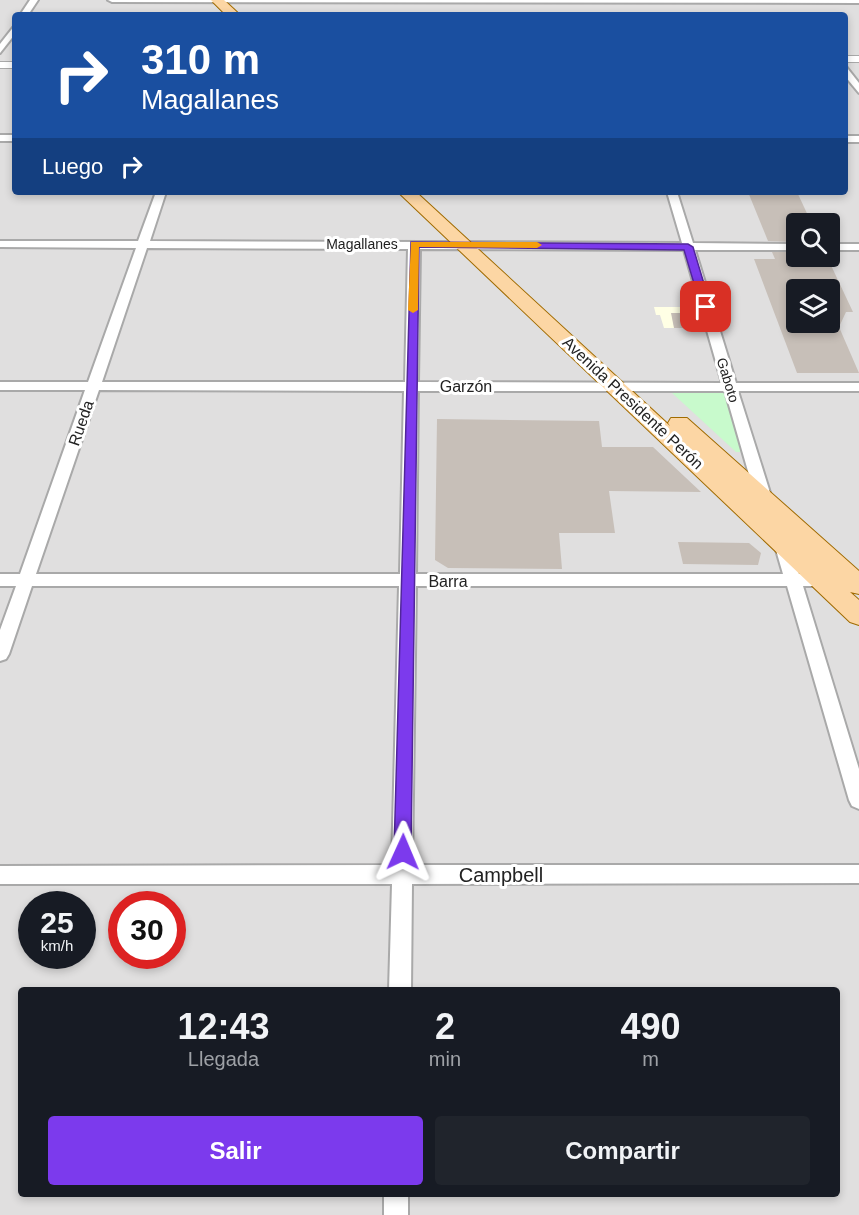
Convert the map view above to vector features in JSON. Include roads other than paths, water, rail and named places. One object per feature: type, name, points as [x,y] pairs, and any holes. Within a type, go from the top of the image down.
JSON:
[{"type":"main road","points":[[200,0],[213,12]]},
{"type":"main road","points":[[218,0],[231,12]]},
{"type":"main road","name":"Avenida Presidente Perón","points":[[409,195],[859,615]]},
{"type":"main road","name":"Avenida Presidente Perón","points":[[431,195],[638,386],[857,582]]},
{"type":"street","points":[[112,0],[423,3],[859,1]]},
{"type":"street","points":[[0,50],[12,32]]},
{"type":"street","points":[[848,73],[859,90]]},
{"type":"street","name":"Rueda","points":[[0,654],[160,195]]},
{"type":"street","name":"Gaboto","points":[[673,195],[764,499]]},
{"type":"street","name":"Magallanes","points":[[0,244],[485,244],[786,247]]},
{"type":"street","points":[[400,987],[414,244]]},
{"type":"street","points":[[840,247],[859,247]]},
{"type":"street","name":"Garzón","points":[[0,386],[859,387]]},
{"type":"street","points":[[782,543],[859,800]]},
{"type":"street","name":"Barra","points":[[0,580],[822,580],[857,582]]},
{"type":"street","name":"Campbell","points":[[0,875],[859,874]]},
{"type":"street","points":[[396,1197],[396,1215]]}]
